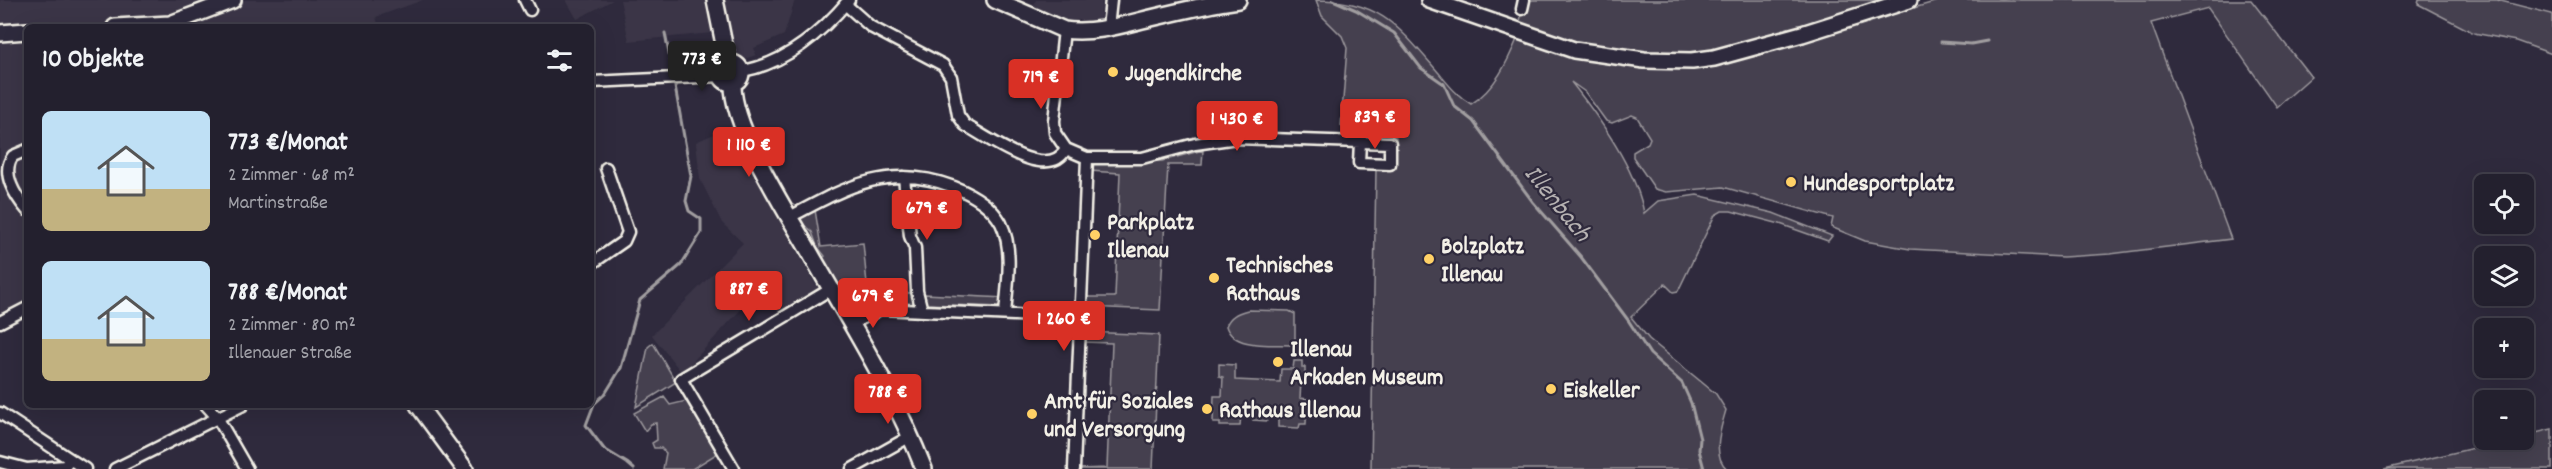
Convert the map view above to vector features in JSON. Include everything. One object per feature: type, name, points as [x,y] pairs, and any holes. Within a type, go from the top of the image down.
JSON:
[{"type":"main road","points":[[175,24],[233,0]]},
{"type":"main road","points":[[715,0],[741,120],[750,142],[891,394],[924,469]]},
{"type":"main road","points":[[995,0],[1064,30],[1107,28],[1208,4],[1238,0]]},
{"type":"main road","points":[[1429,0],[1574,50],[1644,60],[1692,61],[1714,58],[1802,34],[1909,0]]},
{"type":"main road","points":[[0,33],[24,31]]},
{"type":"main road","points":[[420,408],[465,469]]},
{"type":"street","points":[[1107,28],[1111,0]]},
{"type":"street","points":[[594,82],[731,74],[760,65],[801,46],[818,34],[847,2],[871,27],[943,65],[951,77],[958,115],[965,125],[1033,161],[1054,161],[1063,155],[1066,149]]},
{"type":"street","points":[[1064,30],[1054,121],[1055,133],[1066,149],[1087,158],[1142,158],[1195,144],[1237,138],[1360,142]]},
{"type":"street","points":[[24,151],[13,156],[7,169],[11,188],[24,206]]},
{"type":"street","points":[[1074,469],[1087,158]]},
{"type":"street","points":[[594,262],[624,241],[628,232],[606,168]]},
{"type":"street","points":[[904,177],[910,236],[915,248],[917,291],[922,311]]},
{"type":"street","points":[[790,217],[826,196],[866,180],[904,177],[934,179],[969,193],[980,200],[1001,223],[1008,270],[1005,314]]},
{"type":"street","points":[[734,469],[681,379],[831,289]]},
{"type":"street","points":[[843,310],[855,305],[880,309],[1080,318]]},
{"type":"street","points":[[851,324],[880,309]]},
{"type":"street","points":[[0,322],[24,310]]},
{"type":"street","points":[[209,408],[218,417],[247,469]]},
{"type":"street","points":[[115,469],[237,408]]},
{"type":"street","points":[[0,413],[85,469]]},
{"type":"street","points":[[852,469],[911,436]]},
{"type":"street","points":[[0,462],[27,469],[65,466],[70,460]]},
{"type":"shaded area","points":[[0,0],[423,0],[376,17],[378,24],[24,24],[24,308],[0,320]]},
{"type":"shaded area","points":[[566,0],[613,0],[577,19]]},
{"type":"shaded area","points":[[620,0],[795,0],[784,35],[754,48],[756,55],[744,59],[736,54],[722,32],[629,41]]},
{"type":"shaded area","points":[[1036,0],[1102,0],[1100,20],[1064,20],[1032,8]]},
{"type":"shaded area","points":[[1316,0],[1357,5],[1386,19],[1399,29],[1453,90],[1471,104],[1494,83],[1505,66],[1518,37],[1668,68],[1734,61],[1941,0],[2251,0],[2311,77],[2277,107],[2208,8],[2151,23],[2231,239],[2110,254],[2063,257],[1910,249],[1865,241],[1831,227],[1833,218],[1723,187],[1666,192],[1655,189],[1633,157],[1633,152],[1648,143],[1650,138],[1637,117],[1632,115],[1612,123],[1606,121],[1585,92],[1571,82],[1615,144],[1633,179],[1644,213],[1658,201],[1697,195],[1773,213],[1832,236],[1828,241],[1780,224],[1731,211],[1722,211],[1715,215],[1678,291],[1673,292],[1665,284],[1631,317],[1649,339],[1716,394],[1726,410],[1718,448],[1722,463],[1727,469],[1371,469],[1376,169],[1394,169],[1396,137],[1380,131],[1341,126],[1347,48],[1342,36],[1322,16]]},
{"type":"shaded area","points":[[1525,0],[1889,0],[1775,37],[1746,44],[1687,54],[1657,56],[1605,50],[1519,25]]},
{"type":"shaded area","points":[[2419,0],[2497,0],[2552,14],[2552,54],[2516,41],[2474,33],[2418,4]]},
{"type":"shaded area","points":[[732,126],[740,150],[820,293],[782,315],[757,292],[682,373],[652,335],[743,243],[722,223],[700,179],[696,142]]},
{"type":"shaded area","points":[[1203,150],[1202,165],[1168,165],[1160,310],[1085,307],[1085,297],[1115,297],[1120,173],[1090,171],[1091,163],[1162,161]]},
{"type":"shaded area","points":[[810,209],[815,210],[821,247],[863,243],[867,284],[886,293],[914,293],[917,303],[914,306],[858,302],[849,299],[838,288],[821,259],[825,256],[817,246],[812,232],[794,217]]},
{"type":"shaded area","points":[[924,294],[1005,298],[1001,307],[926,304]]},
{"type":"shaded area","points":[[1248,310],[1289,311],[1295,314],[1295,341],[1291,345],[1263,345],[1236,339],[1226,326],[1232,317]]},
{"type":"shaded area","points":[[1084,332],[1159,335],[1153,469],[1078,469],[1107,468],[1112,343],[1083,342]]},
{"type":"shaded area","points":[[653,343],[676,382],[636,407],[648,347]]},
{"type":"shaded area","points":[[1294,361],[1302,361],[1302,367],[1305,367],[1305,380],[1301,381],[1300,398],[1307,399],[1306,424],[1300,424],[1299,428],[1278,427],[1278,414],[1268,414],[1267,421],[1253,420],[1253,413],[1241,413],[1240,426],[1220,426],[1220,423],[1213,423],[1214,396],[1222,396],[1223,377],[1219,376],[1219,364],[1235,365],[1235,380],[1280,382],[1281,369],[1293,369]]},
{"type":"shaded area","points":[[664,397],[670,405],[686,401],[718,453],[692,469],[663,469],[666,453],[661,448],[654,448],[652,443],[657,440],[656,423],[651,424],[645,431],[634,413]]},
{"type":"shaded area","points":[[2552,429],[2552,469],[2384,469],[2474,448],[2474,450],[2534,450],[2534,433]]},
{"type":"waterway","name":"Illenbach","points":[[1333,0],[1356,10],[1394,33],[1421,68],[1444,84],[1454,106],[1473,121],[1533,202],[1581,257],[1650,354],[1682,383],[1691,403],[1700,439],[1699,450],[1704,469]]},
{"type":"waterway","points":[[665,33],[673,75]]},
{"type":"waterway","points":[[1941,42],[1971,44],[1987,41]]},
{"type":"waterway","points":[[594,404],[605,394],[621,368],[640,300],[681,265],[701,233],[701,219],[689,211],[686,201],[691,176],[674,81]]},
{"type":"waterway","points":[[592,408],[586,425],[604,449],[634,469]]},
{"type":"place","name":"Jugendkirche","points":[[1113,72]]},
{"type":"place","name":"Hundesportplatz","points":[[1791,182]]},
{"type":"place","name":"Parkplatz Illenau","points":[[1095,235]]},
{"type":"place","name":"Bolzplatz Illenau","points":[[1429,259]]},
{"type":"place","name":"Technisches Rathaus","points":[[1214,278]]},
{"type":"place","name":"Illenau Arkaden Museum","points":[[1278,362]]},
{"type":"place","name":"Eiskeller","points":[[1551,389]]},
{"type":"place","name":"Rathaus Illenau","points":[[1207,409]]},
{"type":"place","name":"Amt für Soziales und Versorgung","points":[[1032,414]]}]
